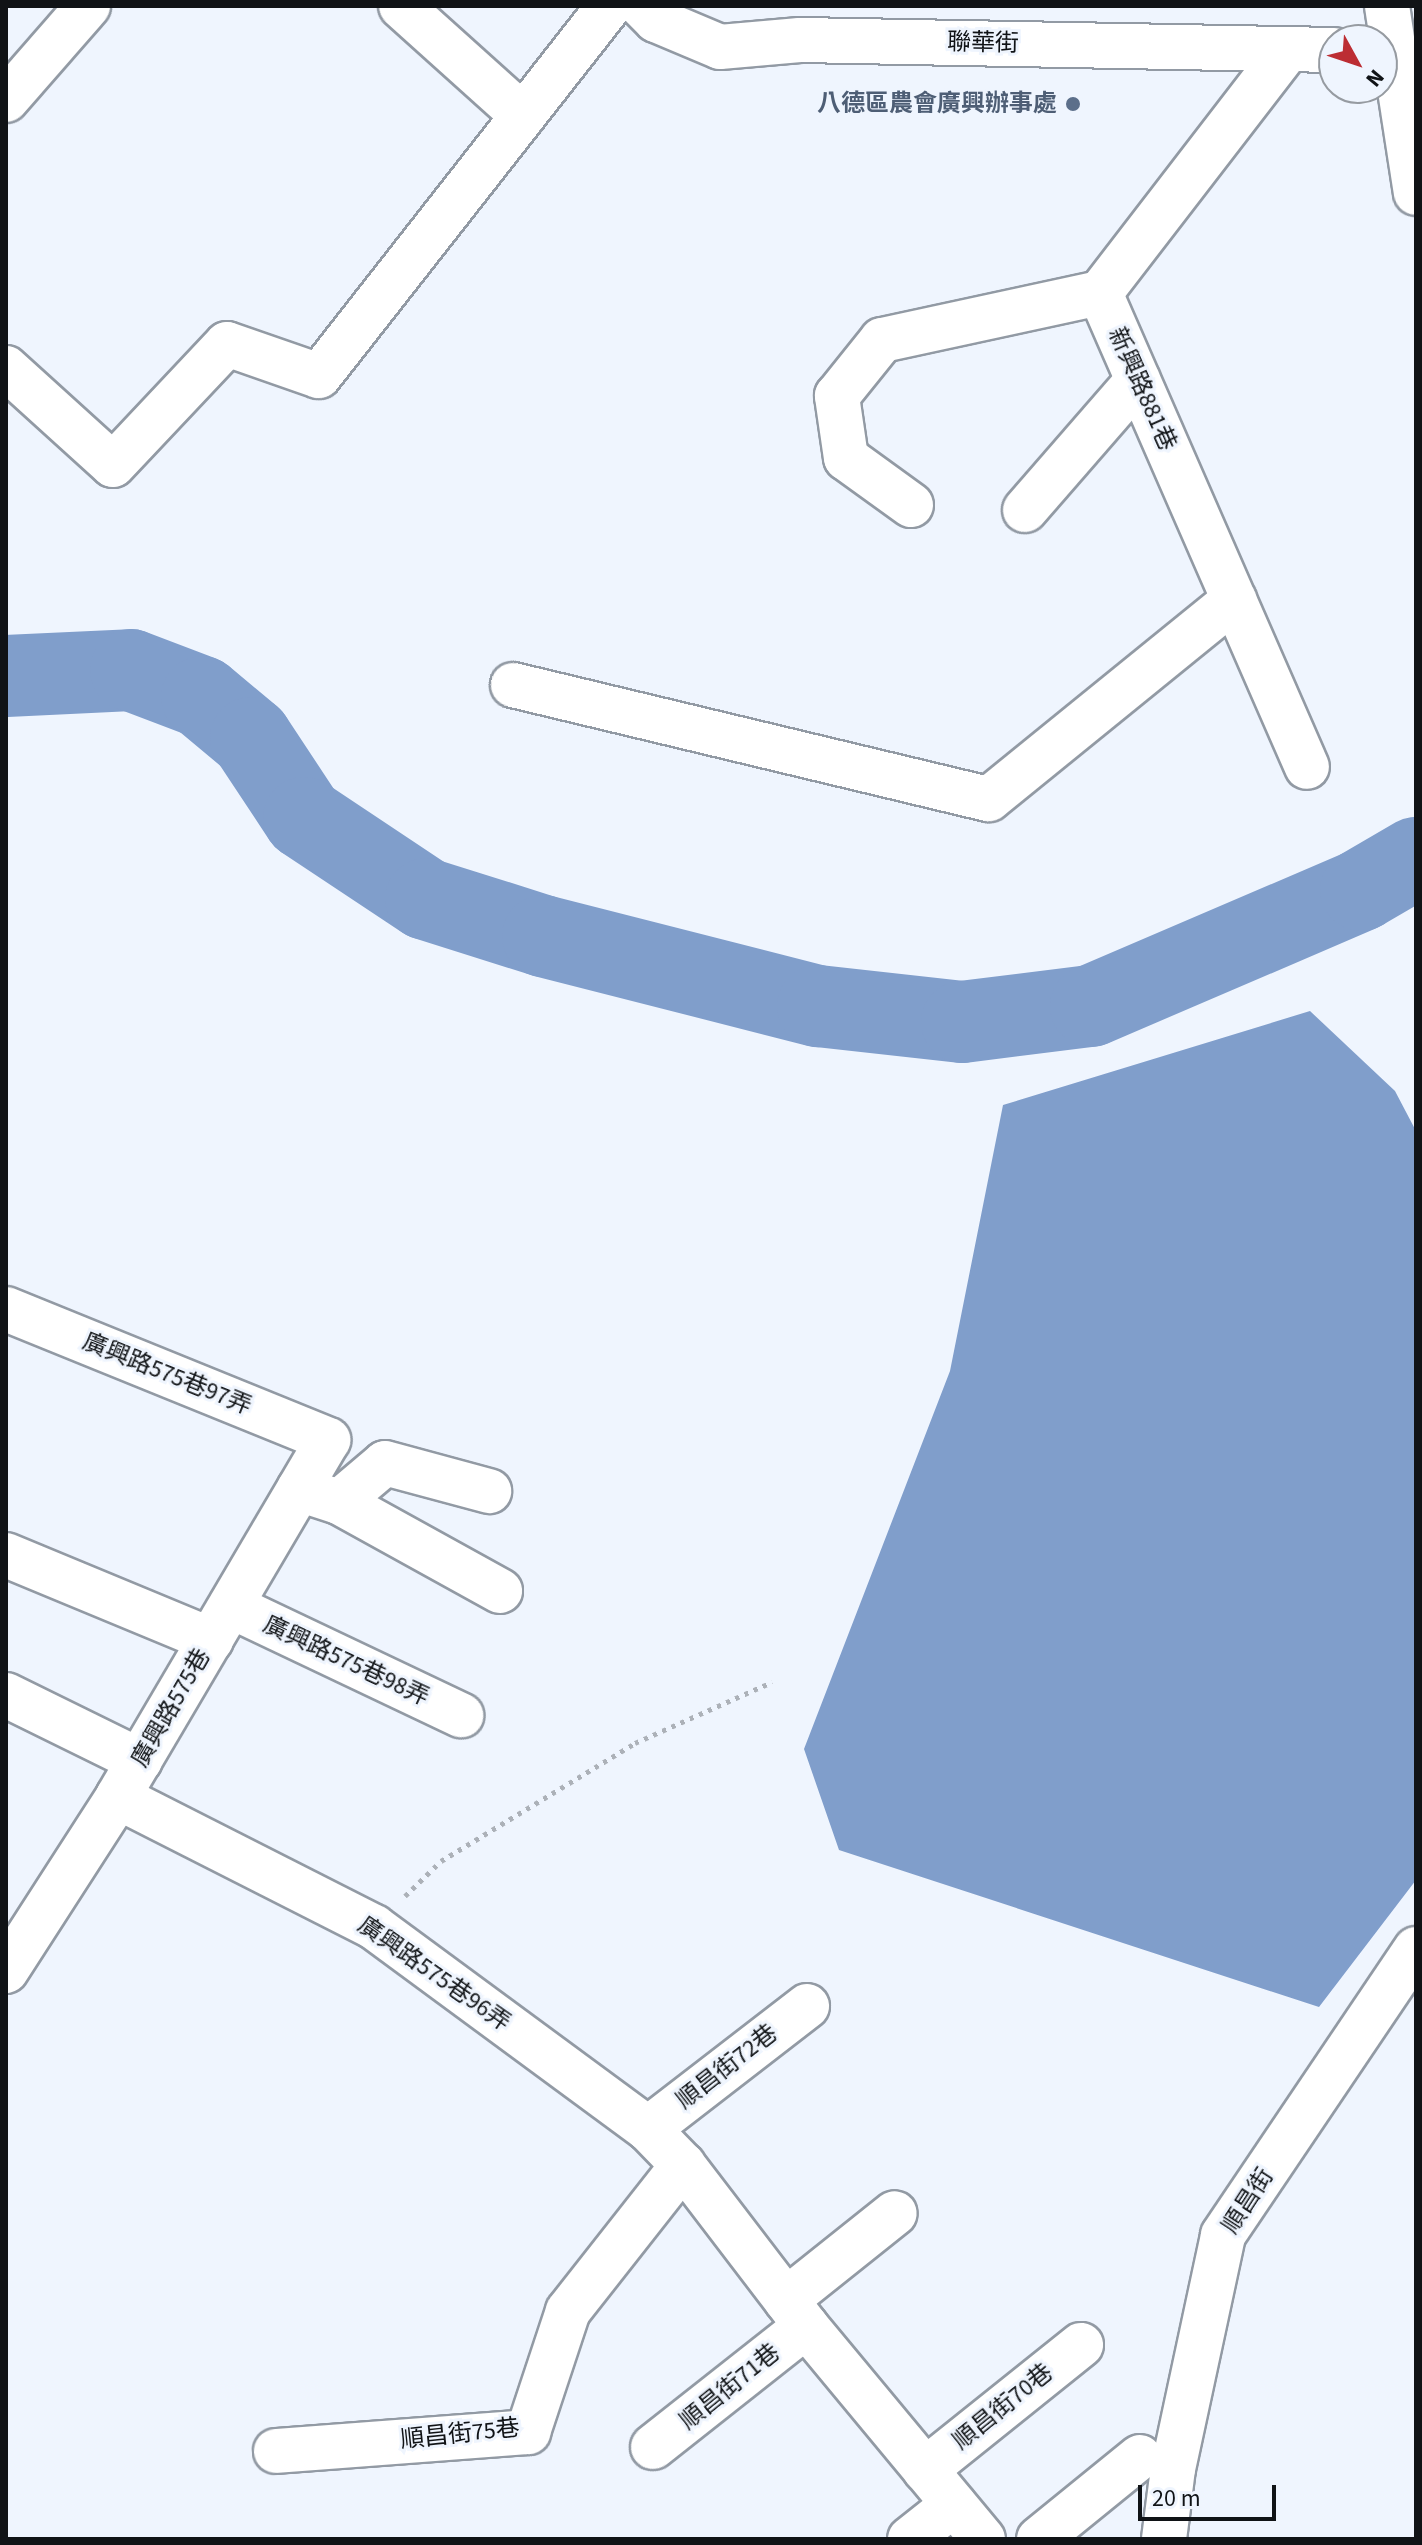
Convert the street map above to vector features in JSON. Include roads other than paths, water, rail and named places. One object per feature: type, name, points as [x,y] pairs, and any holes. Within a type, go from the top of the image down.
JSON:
[{"type":"street","points":[[6,100],[88,6]]},
{"type":"street","points":[[401,6],[523,116]]},
{"type":"street","points":[[6,368],[113,465],[227,344],[319,376],[609,6]]},
{"type":"street","name":"聯華街","points":[[642,6],[656,20],[720,47],[800,40],[1318,50]]},
{"type":"street","points":[[911,505],[846,458],[837,396],[882,340],[1100,293],[1288,49]]},
{"type":"street","points":[[1398,84],[1416,193]]},
{"type":"street","name":"新興路881巷","points":[[1100,293],[1307,767]]},
{"type":"street","points":[[1025,510],[1138,380]]},
{"type":"street","points":[[513,685],[989,799],[1234,600]]},
{"type":"street","name":"廣興路575巷97弄","points":[[6,1309],[328,1440]]},
{"type":"street","name":"廣興路575巷","points":[[6,1971],[129,1779],[221,1623],[319,1496],[328,1440]]},
{"type":"street","points":[[319,1496],[385,1463],[489,1491]]},
{"type":"street","points":[[319,1496],[500,1591]]},
{"type":"street","name":"廣興路575巷98弄","points":[[6,1555],[221,1623],[461,1715]]},
{"type":"street","name":"廣興路575巷96弄","points":[[6,1695],[129,1779],[374,1927],[648,2129],[683,2165]]},
{"type":"street","name":"順昌街","points":[[1164,2539],[1173,2469],[1223,2235],[1416,1949]]},
{"type":"street","name":"順昌街72巷","points":[[648,2129],[807,2006]]},
{"type":"street","points":[[683,2165],[796,2313],[983,2539]]},
{"type":"street","name":"順昌街75巷","points":[[276,2451],[528,2432],[568,2311],[683,2165]]},
{"type":"street","points":[[796,2313],[895,2213]]},
{"type":"street","name":"順昌街71巷","points":[[653,2447],[796,2313]]},
{"type":"street","name":"順昌街70巷","points":[[925,2470],[1081,2345]]},
{"type":"street","points":[[1039,2539],[1140,2457]]},
{"type":"street","points":[[910,2539],[954,2504]]},
{"type":"water","points":[[1310,1011],[1395,1091],[1416,1131],[1416,1880],[1319,2007],[839,1850],[804,1749],[950,1371],[1003,1105]]},
{"type":"waterway","points":[[6,676],[131,670],[202,697],[251,738],[304,818],[426,899],[543,936],[818,1006],[962,1022],[1091,1006],[1361,890],[1416,858]]},
{"type":"place","name":"八德區農會廣興辦事處","points":[[1073,104]]}]
